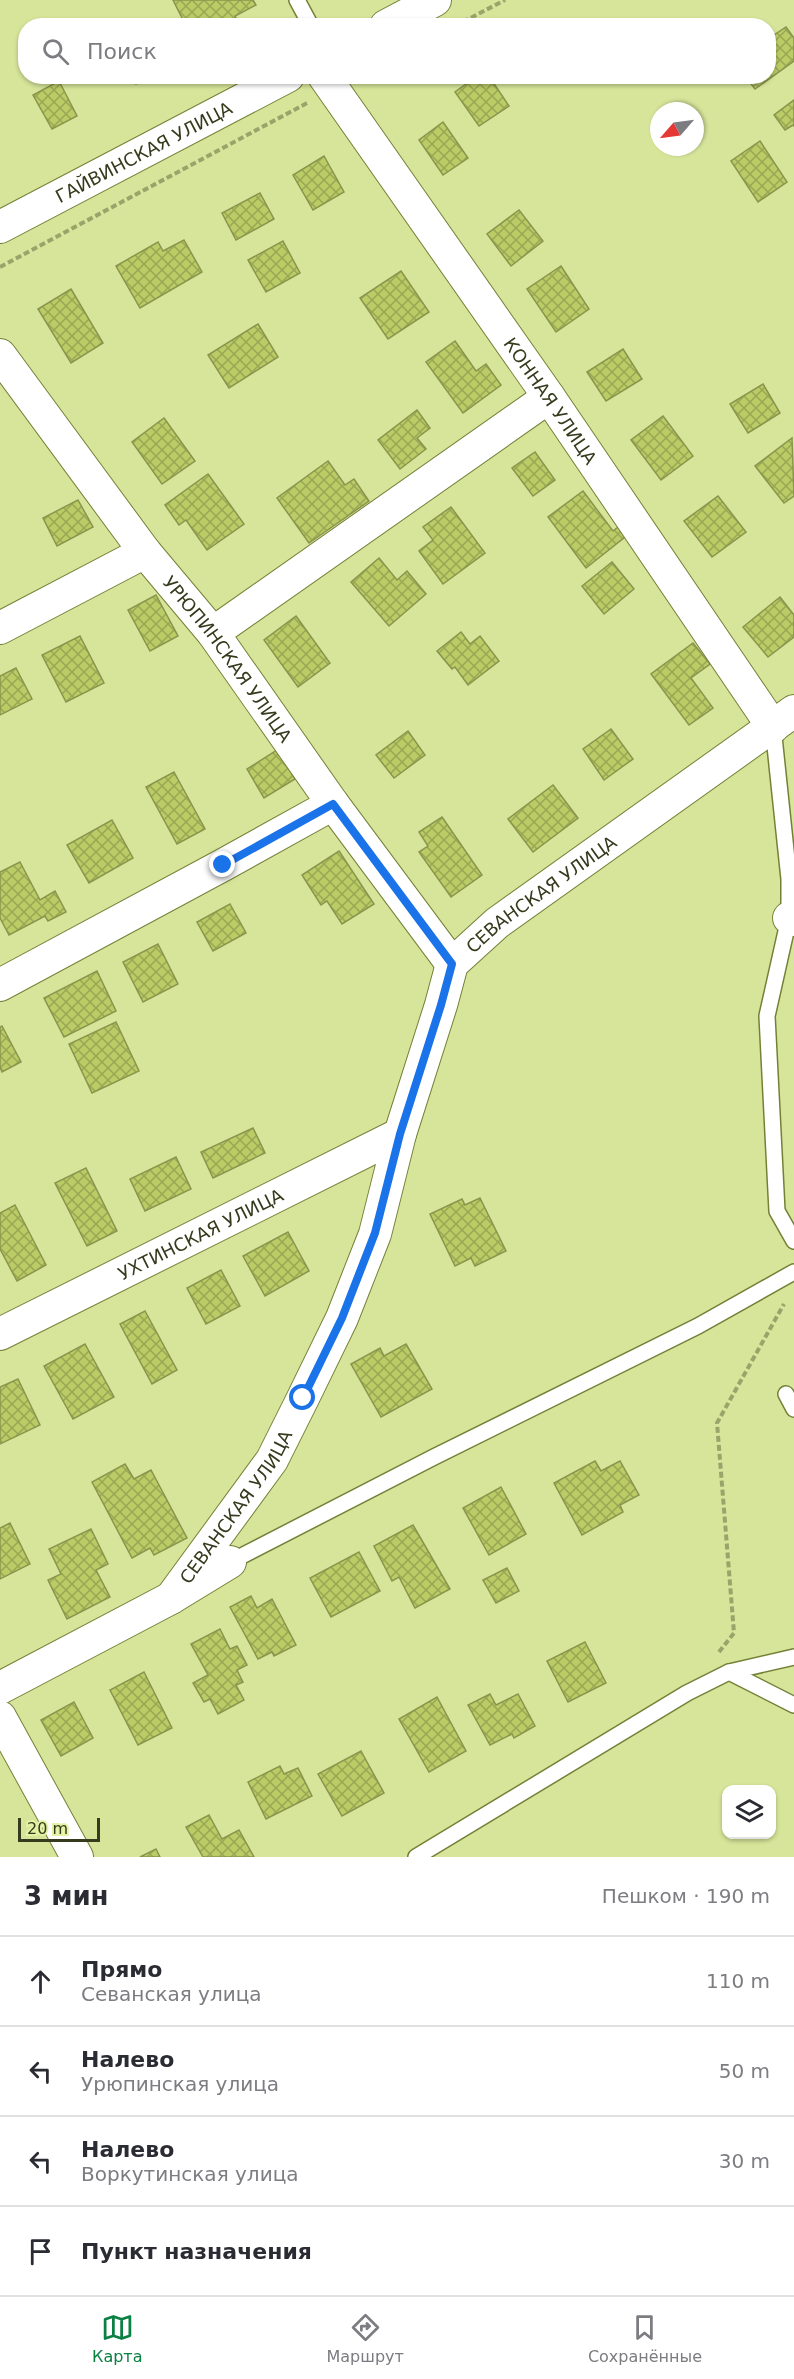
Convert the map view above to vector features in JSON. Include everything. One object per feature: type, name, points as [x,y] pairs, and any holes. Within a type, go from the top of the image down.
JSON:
[{"type":"street","points":[[401,18],[435,0]]},
{"type":"street","name":"ГАЙВИНСКАЯ УЛИЦА","points":[[0,227],[273,84]]},
{"type":"street","name":"КОННАЯ УЛИЦА","points":[[330,84],[549,396],[784,719]]},
{"type":"street","name":"УРЮПИНСКАЯ УЛИЦА","points":[[0,356],[145,552],[213,633],[333,804],[452,964]]},
{"type":"street","points":[[213,633],[549,396]]},
{"type":"street","points":[[0,628],[145,552]]},
{"type":"street","name":"СЕВАНСКАЯ УЛИЦА","points":[[171,1598],[272,1460],[342,1318],[375,1233],[400,1134],[452,964],[497,923],[784,719]]},
{"type":"street","points":[[0,985],[333,804]]},
{"type":"street","name":"УХТИНСКАЯ УЛИЦА","points":[[0,1334],[400,1134]]},
{"type":"street","points":[[0,1688],[171,1598],[230,1562]]},
{"type":"street","points":[[0,1717],[76,1857]]},
{"type":"lane","points":[[297,0],[307,18]]},
{"type":"lane","points":[[784,719],[791,919],[767,1016],[777,1211],[794,1241]]},
{"type":"lane","points":[[230,1562],[434,1457],[698,1326],[794,1272]]},
{"type":"lane","points":[[786,1394],[794,1409]]},
{"type":"lane","points":[[416,1857],[687,1692],[729,1672],[794,1657]]},
{"type":"lane","points":[[729,1672],[794,1704]]},
{"type":"path","points":[[470,18],[505,0]]},
{"type":"path","points":[[0,267],[327,84]]},
{"type":"path","points":[[687,1692],[734,1633],[717,1422],[789,1295]]},
{"type":"building","points":[[173,0],[253,0],[256,5],[235,16],[236,18],[182,18]]},
{"type":"building","points":[[786,27],[794,38],[794,61],[776,74],[776,34]]},
{"type":"building","points":[[53,84],[61,84],[77,116],[52,129],[33,95]]},
{"type":"building","points":[[466,84],[494,84],[509,106],[479,126],[455,92]]},
{"type":"building","points":[[751,84],[762,84],[755,89]]},
{"type":"building","points":[[794,100],[794,126],[785,130],[774,115]]},
{"type":"building","points":[[443,122],[468,158],[443,175],[419,140]]},
{"type":"building","points":[[760,141],[787,182],[758,202],[731,161]]},
{"type":"building","points":[[324,156],[344,192],[313,210],[293,175]]},
{"type":"building","points":[[260,193],[274,219],[236,240],[222,213]]},
{"type":"building","points":[[519,210],[543,241],[511,266],[487,234]]},
{"type":"building","points":[[184,240],[202,272],[140,308],[116,266],[158,242],[163,251]]},
{"type":"building","points":[[283,241],[300,273],[266,292],[248,260]]},
{"type":"building","points":[[561,266],[589,309],[556,332],[527,289]]},
{"type":"building","points":[[401,271],[429,312],[388,339],[360,298]]},
{"type":"building","points":[[71,289],[103,343],[71,363],[38,309]]},
{"type":"building","points":[[258,324],[278,357],[229,388],[208,355]]},
{"type":"building","points":[[455,341],[476,371],[486,364],[501,385],[463,413],[426,362]]},
{"type":"building","points":[[623,349],[642,379],[606,401],[587,372]]},
{"type":"building","points":[[763,384],[780,413],[748,433],[730,404]]},
{"type":"building","points":[[417,410],[430,428],[417,438],[426,449],[400,469],[378,440]]},
{"type":"building","points":[[663,416],[693,456],[661,480],[631,440]]},
{"type":"building","points":[[164,418],[195,461],[162,484],[132,442]]},
{"type":"building","points":[[792,438],[794,496],[784,503],[755,466]]},
{"type":"building","points":[[535,452],[555,480],[533,496],[512,468]]},
{"type":"building","points":[[328,461],[345,485],[354,479],[369,501],[309,543],[277,498]]},
{"type":"building","points":[[208,474],[244,524],[207,550],[186,520],[179,525],[165,505]]},
{"type":"building","points":[[583,491],[613,531],[618,527],[625,537],[586,568],[548,517]]},
{"type":"building","points":[[718,496],[746,532],[712,557],[684,521]]},
{"type":"building","points":[[78,500],[93,527],[57,546],[43,518]]},
{"type":"building","points":[[451,507],[485,553],[443,584],[419,551],[433,540],[423,527]]},
{"type":"building","points":[[379,558],[397,580],[407,571],[426,594],[389,626],[351,582]]},
{"type":"building","points":[[612,562],[634,589],[604,614],[582,586]]},
{"type":"building","points":[[156,595],[178,636],[150,651],[128,610]]},
{"type":"building","points":[[780,597],[794,615],[794,637],[768,657],[743,627]]},
{"type":"building","points":[[296,616],[330,663],[298,687],[264,640]]},
{"type":"building","points":[[461,632],[470,644],[480,636],[499,661],[468,685],[455,667],[452,669],[437,651]]},
{"type":"building","points":[[80,636],[104,683],[66,702],[42,655]]},
{"type":"building","points":[[693,643],[710,664],[691,678],[713,708],[689,725],[651,674]]},
{"type":"building","points":[[16,668],[32,699],[0,715],[0,676]]},
{"type":"building","points":[[611,729],[633,759],[604,780],[583,749]]},
{"type":"building","points":[[408,731],[425,755],[394,778],[376,755]]},
{"type":"building","points":[[277,750],[295,779],[264,798],[247,769]]},
{"type":"building","points":[[174,772],[205,829],[177,844],[146,787]]},
{"type":"building","points":[[553,785],[578,818],[533,852],[508,819]]},
{"type":"building","points":[[442,817],[482,875],[451,897],[419,852],[428,846],[419,832]]},
{"type":"building","points":[[112,820],[133,858],[89,883],[67,845]]},
{"type":"building","points":[[339,851],[374,904],[342,924],[327,901],[321,905],[302,875]]},
{"type":"building","points":[[20,862],[40,900],[55,891],[66,912],[48,921],[45,916],[9,935],[0,918],[0,872]]},
{"type":"building","points":[[230,904],[246,933],[213,951],[197,922]]},
{"type":"building","points":[[158,944],[178,984],[143,1002],[123,962]]},
{"type":"building","points":[[97,971],[116,1011],[64,1037],[44,998]]},
{"type":"building","points":[[116,1022],[139,1071],[92,1093],[69,1044]]},
{"type":"building","points":[[2,1026],[21,1062],[2,1072],[0,1027]]},
{"type":"building","points":[[253,1128],[265,1153],[213,1178],[201,1152]]},
{"type":"building","points":[[176,1157],[191,1189],[145,1211],[130,1179]]},
{"type":"building","points":[[86,1168],[117,1231],[87,1246],[55,1183]]},
{"type":"building","points":[[480,1198],[506,1251],[475,1266],[471,1258],[455,1266],[430,1214],[462,1199],[465,1205]]},
{"type":"building","points":[[15,1205],[46,1265],[17,1281],[0,1249],[0,1213]]},
{"type":"building","points":[[288,1232],[309,1271],[265,1296],[243,1256]]},
{"type":"building","points":[[221,1270],[240,1306],[206,1324],[187,1288]]},
{"type":"building","points":[[145,1311],[177,1370],[152,1384],[120,1324]]},
{"type":"building","points":[[85,1344],[114,1397],[73,1419],[44,1366]]},
{"type":"building","points":[[406,1344],[432,1389],[381,1417],[351,1364],[380,1348],[384,1356]]},
{"type":"building","points":[[18,1379],[40,1425],[0,1444],[0,1387]]},
{"type":"building","points":[[595,1461],[601,1471],[620,1461],[639,1495],[620,1505],[623,1512],[582,1535],[554,1483]]},
{"type":"building","points":[[125,1464],[134,1479],[151,1470],[187,1538],[154,1555],[150,1548],[132,1558],[92,1482]]},
{"type":"building","points":[[501,1487],[526,1534],[489,1555],[463,1508]]},
{"type":"building","points":[[10,1523],[30,1564],[0,1579],[0,1528]]},
{"type":"building","points":[[413,1525],[450,1589],[415,1608],[399,1577],[392,1581],[374,1546]]},
{"type":"building","points":[[91,1529],[108,1564],[96,1570],[110,1597],[67,1619],[48,1580],[61,1574],[49,1549]]},
{"type":"building","points":[[359,1552],[380,1591],[331,1617],[310,1578]]},
{"type":"building","points":[[507,1568],[519,1591],[496,1603],[483,1580]]},
{"type":"building","points":[[251,1596],[257,1608],[272,1599],[296,1645],[274,1656],[272,1652],[258,1659],[230,1607]]},
{"type":"building","points":[[220,1629],[230,1649],[237,1646],[247,1665],[237,1670],[243,1682],[236,1685],[244,1700],[218,1714],[210,1699],[204,1702],[193,1683],[208,1675],[191,1644]]},
{"type":"building","points":[[585,1642],[606,1683],[568,1702],[547,1661]]},
{"type":"building","points":[[144,1672],[172,1728],[138,1745],[110,1690]]},
{"type":"building","points":[[490,1694],[496,1705],[518,1694],[535,1726],[514,1738],[512,1734],[490,1745],[468,1705]]},
{"type":"building","points":[[437,1697],[466,1751],[429,1772],[399,1719]]},
{"type":"building","points":[[74,1702],[93,1738],[61,1756],[41,1720]]},
{"type":"building","points":[[361,1751],[384,1793],[342,1816],[318,1774]]},
{"type":"building","points":[[280,1766],[284,1774],[298,1768],[312,1796],[266,1819],[248,1782]]},
{"type":"building","points":[[209,1815],[222,1839],[239,1830],[254,1857],[203,1857],[186,1827]]},
{"type":"building","points":[[156,1849],[160,1857],[140,1857]]},
{"type":"route","points":[[223,865],[333,804],[452,964],[400,1134],[375,1233],[342,1318],[303,1398]]}]
